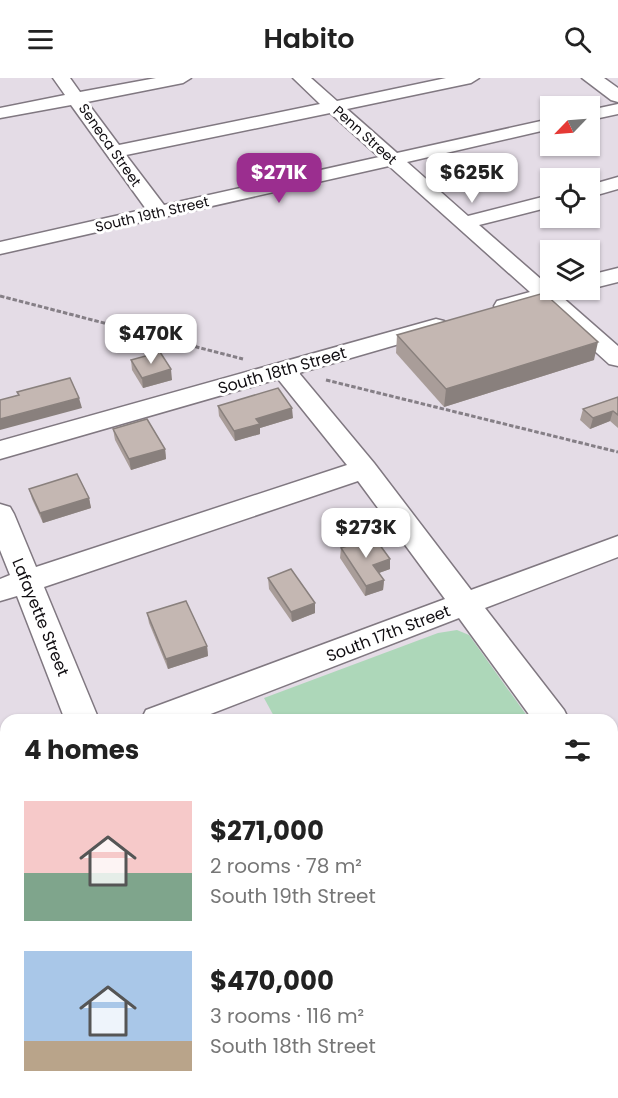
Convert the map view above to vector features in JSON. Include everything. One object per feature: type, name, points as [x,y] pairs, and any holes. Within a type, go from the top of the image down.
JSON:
[{"type":"main road","points":[[591,78],[618,96]]},
{"type":"street","name":"Seneca Street","points":[[61,78],[159,212]]},
{"type":"street","points":[[0,113],[183,78]]},
{"type":"street","name":"Penn Street","points":[[301,78],[465,223],[540,281]]},
{"type":"street","points":[[114,152],[471,78]]},
{"type":"street","points":[[600,113],[618,109]]},
{"type":"street","name":"South 19th Street","points":[[0,248],[540,126]]},
{"type":"street","points":[[600,188],[618,183]]},
{"type":"street","points":[[465,223],[540,204]]},
{"type":"street","points":[[600,280],[618,275]]},
{"type":"street","points":[[488,311],[540,296]]},
{"type":"street","name":"Penn Street","points":[[562,300],[618,359]]},
{"type":"street","name":"South 18th Street","points":[[0,450],[454,321]]},
{"type":"street","points":[[283,370],[364,469],[547,714]]},
{"type":"street","points":[[14,586],[364,469]]},
{"type":"street","name":"Lafayette Street","points":[[0,514],[14,586],[79,714]]},
{"type":"street","name":"South 17th Street","points":[[174,714],[618,546]]},
{"type":"green space","points":[[457,630],[469,635],[526,714],[273,714],[264,698],[438,633]]},
{"type":"building","points":[[540,294],[540,300],[552,300],[598,342],[446,389],[397,335]]},
{"type":"building","points":[[160,352],[171,369],[142,378],[131,360]]},
{"type":"building","points":[[70,378],[79,398],[0,419],[0,400],[19,395],[17,392]]},
{"type":"building","points":[[278,388],[292,408],[256,419],[260,424],[234,431],[218,406]]},
{"type":"building","points":[[618,397],[618,415],[613,411],[593,418],[583,409]]},
{"type":"building","points":[[147,419],[165,449],[129,459],[113,429]]},
{"type":"building","points":[[77,474],[89,498],[40,513],[29,489]]},
{"type":"building","points":[[374,537],[390,559],[373,565],[384,580],[366,586],[341,548]]},
{"type":"building","points":[[291,569],[315,603],[291,612],[268,578]]},
{"type":"building","points":[[186,601],[207,646],[166,659],[147,613]]}]
